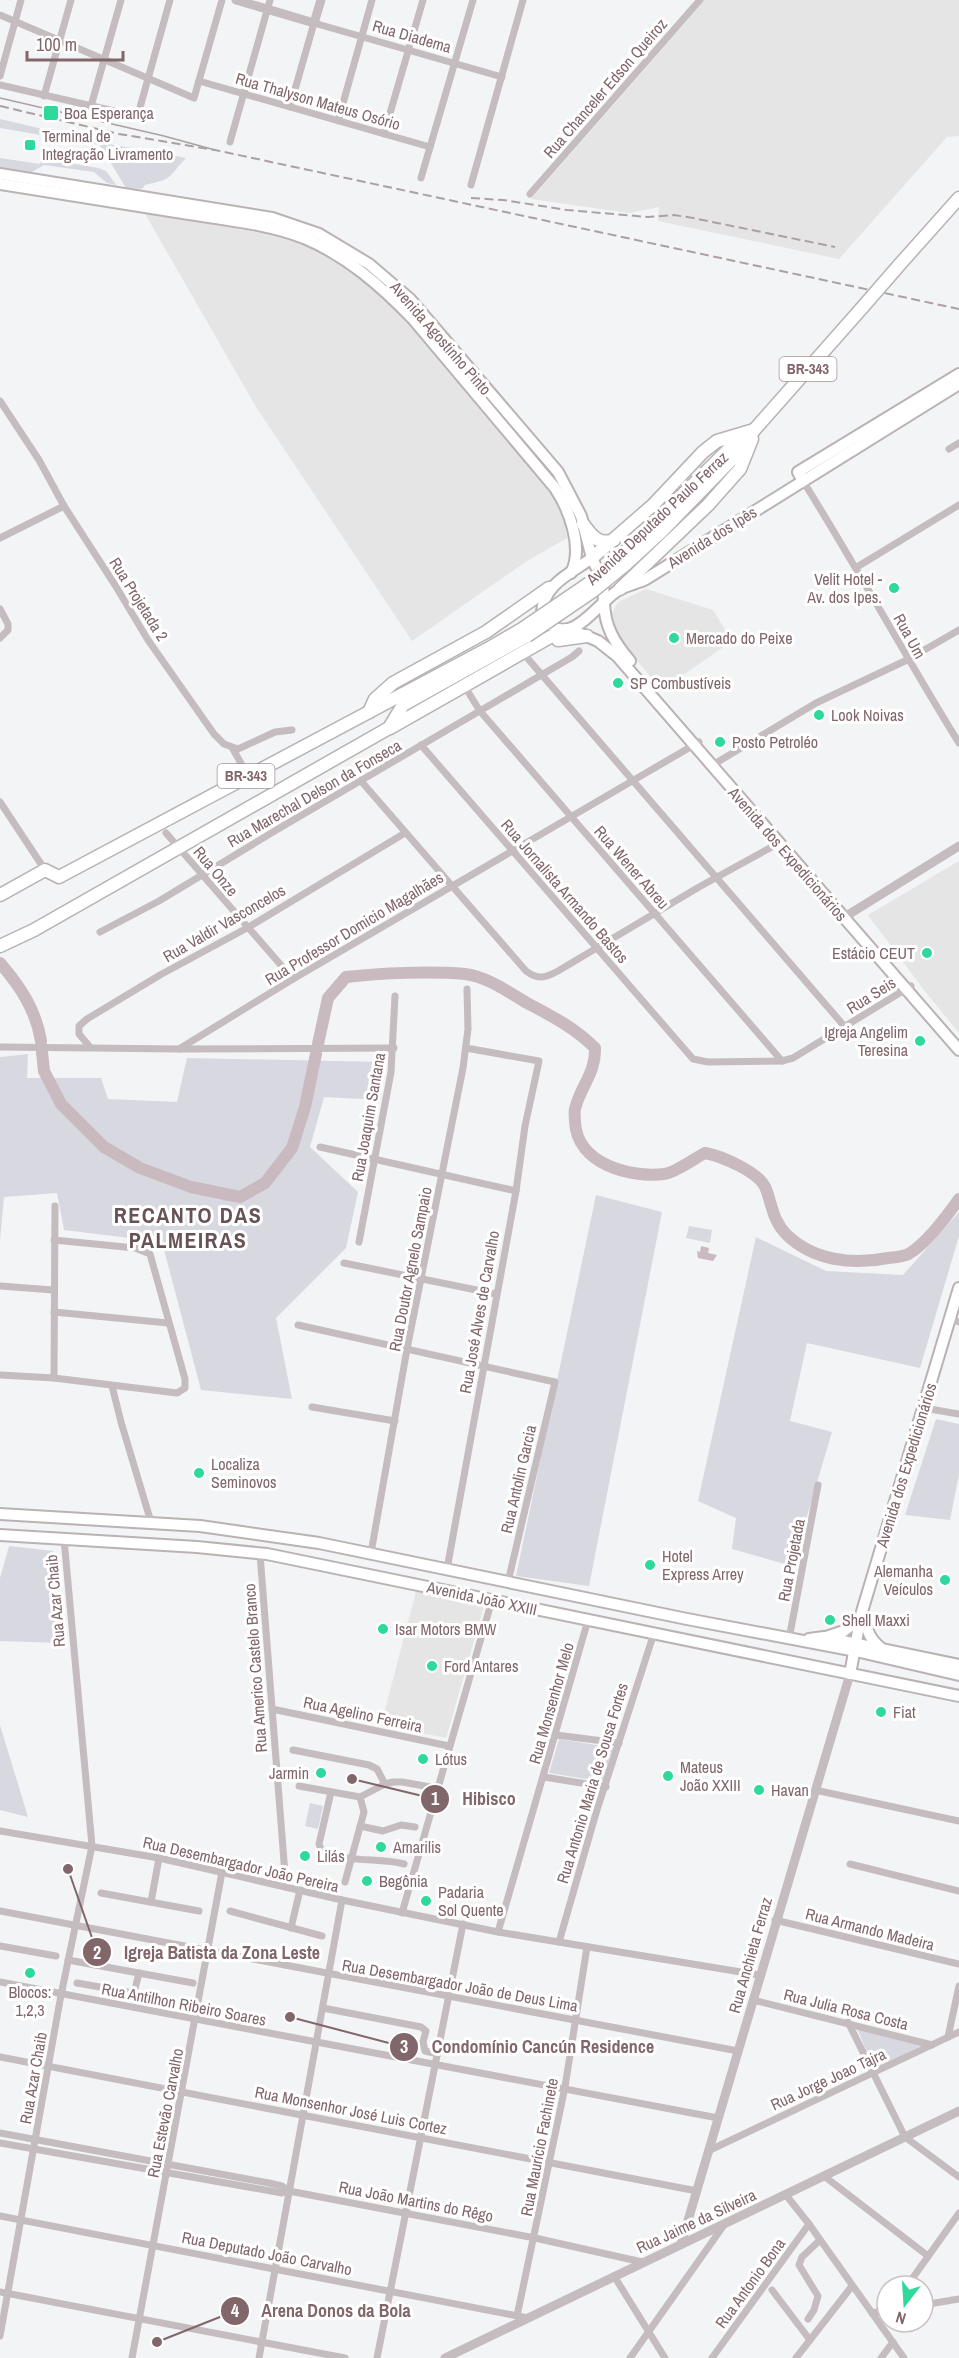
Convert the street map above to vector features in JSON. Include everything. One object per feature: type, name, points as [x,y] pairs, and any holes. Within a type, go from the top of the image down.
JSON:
[{"type":"highway","name":"Avenida Deputado Paulo Ferraz","points":[[436,682],[593,591],[622,561],[661,532],[735,456],[755,429],[959,198]]},
{"type":"highway","points":[[592,558],[653,505],[703,452],[717,441],[755,429]]},
{"type":"highway","points":[[620,589],[701,511],[740,469],[755,429]]},
{"type":"highway","points":[[583,524],[599,542],[615,540]]},
{"type":"highway","points":[[369,712],[375,699],[388,687],[486,632],[549,588]]},
{"type":"highway","points":[[389,728],[566,630]]},
{"type":"highway","points":[[524,652],[564,638],[587,636]]},
{"type":"highway","name":"BR-343","points":[[45,870],[59,877],[369,712],[436,682]]},
{"type":"highway","name":"BR-343","points":[[0,946],[34,930],[389,728],[403,705],[436,682]]},
{"type":"highway","points":[[0,895],[45,870]]},
{"type":"main road","name":"Avenida Agostinho Pinto","points":[[0,174],[272,218],[306,228],[342,245],[388,278],[410,299],[558,472],[574,499],[600,577]]},
{"type":"main road","name":"Avenida Agostinho Pinto","points":[[0,184],[274,229],[322,247],[363,272],[413,319],[555,488],[564,503],[572,529],[576,558],[571,573]]},
{"type":"main road","name":"Avenida dos Ipês","points":[[803,481],[798,472],[959,374]]},
{"type":"main road","name":"Avenida dos Ipês","points":[[604,603],[620,589],[646,579],[957,389]]},
{"type":"main road","points":[[592,558],[549,588],[544,597],[542,614],[546,621],[555,627],[587,636],[620,655]]},
{"type":"main road","points":[[571,573],[587,572],[600,577],[603,582],[606,622],[620,655]]},
{"type":"main road","points":[[566,630],[586,619],[604,603]]},
{"type":"main road","name":"Avenida dos Expedicionários","points":[[620,655],[908,987],[959,1050]]},
{"type":"main road","name":"Avenida dos Expedicionários","points":[[714,765],[779,843],[846,916]]},
{"type":"main road","name":"Avenida dos Expedicionários","points":[[908,987],[959,1040]]},
{"type":"main road","name":"Avenida dos Expedicionários","points":[[850,1674],[863,1620],[959,1288]]},
{"type":"main road","name":"Avenida dos Expedicionários","points":[[863,1620],[958,1318]]},
{"type":"main road","name":"Avenida João XXIII","points":[[0,1514],[200,1526],[301,1540],[687,1620],[794,1640],[856,1647],[959,1675]]},
{"type":"main road","name":"Avenida João XXIII","points":[[0,1535],[263,1554],[333,1566],[959,1696]]},
{"type":"main road","points":[[263,1554],[303,1553],[306,1548],[301,1540]]},
{"type":"main road","points":[[333,1566],[327,1559],[333,1551],[357,1555],[371,1553]]},
{"type":"main road","points":[[657,1634],[666,1626],[666,1615]]},
{"type":"main road","points":[[685,1640],[681,1629],[687,1620]]},
{"type":"main road","points":[[794,1640],[824,1637],[844,1631],[863,1620],[871,1638],[882,1649]]},
{"type":"main road","points":[[824,1637],[856,1647],[882,1649],[959,1665]]},
{"type":"street","points":[[0,76],[21,0]]},
{"type":"street","points":[[44,96],[71,0]]},
{"type":"street","points":[[91,106],[121,0]]},
{"type":"street","points":[[0,85],[133,116],[140,111],[170,0]]},
{"type":"street","points":[[0,15],[194,98],[222,0]]},
{"type":"street","points":[[236,0],[269,5],[314,23]]},
{"type":"street","points":[[290,107],[321,0]]},
{"type":"street","points":[[338,121],[372,0]]},
{"type":"street","points":[[384,134],[423,0]]},
{"type":"street","points":[[421,178],[473,0]]},
{"type":"street","points":[[471,185],[523,0]]},
{"type":"street","name":"Rua Chanceler Edson Queiroz","points":[[530,194],[700,0]]},
{"type":"street","points":[[230,142],[269,5]]},
{"type":"street","name":"Rua Diadema","points":[[314,23],[501,77]]},
{"type":"street","name":"Rua Thalyson Mateus Osório","points":[[199,81],[430,147]]},
{"type":"street","name":"Rua Projetada 2","points":[[0,401],[49,476],[64,506],[148,640],[202,720],[224,744],[233,749],[248,776]]},
{"type":"street","points":[[949,449],[959,443]]},
{"type":"street","name":"Rua Um","points":[[803,481],[857,567],[908,660],[959,743]]},
{"type":"street","points":[[857,567],[959,505]]},
{"type":"street","points":[[0,538],[64,506]]},
{"type":"street","points":[[0,609],[8,624],[8,630],[0,638]]},
{"type":"street","points":[[714,765],[816,703],[908,660],[959,630]]},
{"type":"street","name":"Rua Marechal Delson da Fonseca","points":[[100,932],[159,901],[579,651]]},
{"type":"street","points":[[524,652],[540,676],[845,1027]]},
{"type":"street","name":"Rua Wener Abreu","points":[[465,687],[480,711],[782,1061]]},
{"type":"street","points":[[233,749],[244,747],[275,732],[292,730]]},
{"type":"street","name":"Rua Professor Domicio Magalhães","points":[[179,1049],[452,885],[696,744]]},
{"type":"street","name":"Rua Jornalista Armando Bastos","points":[[421,745],[688,1056],[708,1062],[782,1061]]},
{"type":"street","points":[[361,781],[533,977],[544,978],[779,843]]},
{"type":"street","points":[[0,802],[45,870]]},
{"type":"street","name":"Rua Onze","points":[[166,833],[293,979]]},
{"type":"street","name":"Rua Valdir Vasconcelos","points":[[90,1047],[79,1034],[81,1024],[160,975],[247,928],[405,833]]},
{"type":"street","points":[[846,916],[959,846]]},
{"type":"street","name":"Rua Seis","points":[[782,1061],[793,1058],[908,987]]},
{"type":"street","name":"Rua Doutor Agnelo Sampaio","points":[[371,1553],[407,1349],[423,1280],[466,1048],[467,989]]},
{"type":"street","name":"Rua Joaquim Santana","points":[[359,1242],[394,1048],[395,996]]},
{"type":"street","points":[[0,1047],[394,1048]]},
{"type":"street","name":"Rua José Alves de Carvalho","points":[[447,1569],[516,1191],[525,1126],[539,1061],[466,1048]]},
{"type":"street","points":[[320,1147],[516,1191]]},
{"type":"street","points":[[54,1378],[55,1206]]},
{"type":"street","points":[[0,1375],[54,1378],[177,1393],[183,1391],[186,1386],[186,1379],[150,1254],[135,1248],[54,1240]]},
{"type":"street","points":[[344,1263],[496,1294]]},
{"type":"street","points":[[0,1286],[53,1290]]},
{"type":"street","points":[[54,1312],[168,1323]]},
{"type":"street","points":[[298,1325],[483,1365]]},
{"type":"street","name":"Rua Antolin Garcia","points":[[483,1365],[555,1382],[508,1582]]},
{"type":"street","points":[[112,1386],[151,1522]]},
{"type":"street","points":[[312,1407],[395,1420]]},
{"type":"street","points":[[930,1409],[959,1414]]},
{"type":"street","name":"Rua Projetada","points":[[794,1640],[818,1485]]},
{"type":"street","name":"Rua Azar Chaib","points":[[0,2336],[4,2292],[92,1846],[64,1539]]},
{"type":"street","name":"Rua Americo Castelo Branco","points":[[263,1554],[286,1887]]},
{"type":"street","points":[[402,1913],[436,1788],[492,1600]]},
{"type":"street","name":"Rua Monsenhor Melo","points":[[498,1932],[588,1620]]},
{"type":"street","name":"Rua Antonio Maria de Sousa Fortes","points":[[559,1942],[642,1666],[657,1634]]},
{"type":"street","name":"Rua Anchieta Ferraz","points":[[681,2244],[850,1674]]},
{"type":"street","name":"Rua Agelino Ferreira","points":[[272,1709],[449,1746]]},
{"type":"street","points":[[556,1734],[619,1743]]},
{"type":"street","points":[[293,1750],[369,1765],[376,1769],[385,1784]]},
{"type":"street","points":[[544,1777],[606,1787]]},
{"type":"street","points":[[299,1786],[360,1797],[385,1784],[402,1782],[436,1788]]},
{"type":"street","points":[[815,1790],[959,1821]]},
{"type":"street","points":[[331,1792],[320,1846],[325,1851],[370,1862],[388,1860],[404,1864]]},
{"type":"street","points":[[345,1882],[364,1808],[360,1797]]},
{"type":"street","points":[[360,1826],[383,1831],[401,1825],[415,1827]]},
{"type":"street","name":"Rua Desembargador João Pereira","points":[[0,1831],[159,1858],[342,1900],[498,1932],[759,1975]]},
{"type":"street","points":[[151,1902],[159,1858]]},
{"type":"street","points":[[849,1864],[959,1891]]},
{"type":"street","name":"Rua Estevão Carvalho","points":[[132,2358],[222,1872]]},
{"type":"street","points":[[291,1928],[300,1890]]},
{"type":"street","points":[[101,1893],[199,1911]]},
{"type":"street","points":[[259,2358],[342,1900]]},
{"type":"street","name":"Rua Desembargador João de Deus Lima","points":[[0,1911],[738,2051]]},
{"type":"street","points":[[230,1911],[322,1936]]},
{"type":"street","name":"Rua Armando Madeira","points":[[776,1920],[959,1964]]},
{"type":"street","points":[[377,2358],[422,2138],[462,1924]]},
{"type":"street","points":[[0,1946],[56,1956]]},
{"type":"street","name":"Rua Maurício Fachinete","points":[[517,2316],[551,2162],[587,1947]]},
{"type":"street","points":[[68,1960],[193,1983]]},
{"type":"street","points":[[77,1983],[134,1993],[139,1973]]},
{"type":"street","name":"Rua Antilhon Ribeiro Soares","points":[[0,1982],[718,2118]]},
{"type":"street","points":[[948,2037],[959,1986]]},
{"type":"street","name":"Rua Julia Rosa Costa","points":[[753,2000],[848,2022],[932,2045]]},
{"type":"street","points":[[323,2008],[421,2027],[426,2031],[423,2042],[425,2051],[438,2054]]},
{"type":"street","points":[[848,2022],[905,2137],[959,2177]]},
{"type":"street","name":"Rua Jorge Joao Tajra","points":[[708,2151],[959,2032]]},
{"type":"street","name":"Rua Monsenhor José Luis Cortez","points":[[0,2057],[303,2115],[410,2132],[422,2138],[697,2191]]},
{"type":"street","name":"Rua Jaime da Silveira","points":[[445,2358],[959,2111]]},
{"type":"street","name":"Rua João Martins do Rêgo","points":[[0,2133],[276,2184],[289,2191],[535,2238],[642,2262]]},
{"type":"street","name":"Rua João Martins do Rêgo","points":[[0,2143],[282,2193],[289,2191]]},
{"type":"street","points":[[824,2176],[928,2256]]},
{"type":"street","points":[[786,2195],[904,2358]]},
{"type":"street","points":[[915,2274],[959,2213]]},
{"type":"street","name":"Rua Deputado João Carvalho","points":[[0,2216],[528,2318]]},
{"type":"street","points":[[630,2358],[724,2224]]},
{"type":"street","name":"Rua Antonio Bona","points":[[712,2358],[809,2224]]},
{"type":"street","points":[[808,2319],[814,2310],[818,2296],[799,2265],[802,2257],[820,2240]]},
{"type":"street","points":[[614,2276],[665,2358]]},
{"type":"street","points":[[796,2358],[852,2286]]},
{"type":"street","points":[[772,2289],[810,2340]]},
{"type":"street","points":[[4,2292],[345,2358]]},
{"type":"street","points":[[935,2303],[959,2299]]},
{"type":"street","points":[[880,2358],[892,2342]]},
{"type":"shaded area","points":[[705,0],[959,0],[959,136],[947,137],[839,259],[658,221],[659,207],[629,213],[531,199]]},
{"type":"shaded area","points":[[0,119],[103,143],[186,158],[166,179],[145,185],[142,189],[126,188],[100,145],[0,128]]},
{"type":"shaded area","points":[[0,158],[40,164],[41,158],[98,168],[106,171],[116,185],[107,183],[94,172],[44,165],[30,173],[0,168]]},
{"type":"shaded area","points":[[144,212],[265,234],[302,244],[339,262],[360,276],[413,322],[487,416],[538,475],[562,506],[567,538],[527,561],[412,641],[256,407]]},
{"type":"shaded area","name":"Mercado do Peixe","points":[[646,589],[713,610],[732,641],[662,690],[616,634],[611,615],[618,602]]},
{"type":"shaded area","name":"Estácio CEUT","points":[[959,861],[959,1033],[868,915]]},
{"type":"shaded area","points":[[28,1054],[27,1078],[101,1078],[108,1099],[177,1102],[187,1058],[382,1062],[381,1100],[324,1097],[310,1147],[358,1192],[346,1248],[276,1318],[292,1399],[201,1390],[162,1242],[64,1230],[57,1193],[4,1197],[0,1240],[0,1057]]},
{"type":"shaded area","points":[[596,1195],[662,1212],[589,1586],[516,1576]]},
{"type":"shaded area","points":[[959,1212],[959,1236],[920,1368],[807,1343],[790,1421],[832,1432],[792,1566],[732,1549],[736,1518],[698,1501],[756,1237],[826,1271],[903,1275]]},
{"type":"shaded area","points":[[689,1226],[712,1230],[710,1243],[686,1238]]},
{"type":"shaded area","points":[[701,1246],[709,1248],[708,1253],[717,1255],[713,1261],[698,1258],[697,1251],[700,1252]]},
{"type":"shaded area","points":[[936,1419],[959,1424],[959,1474],[950,1520],[905,1515]]},
{"type":"shaded area","points":[[9,1546],[53,1551],[60,1643],[0,1641],[0,1578]]},
{"type":"shaded area","name":"Ford Antares","points":[[416,1591],[484,1606],[446,1738],[381,1725]]},
{"type":"shaded area","points":[[0,1725],[28,1817],[0,1810]]},
{"type":"shaded area","points":[[559,1739],[615,1748],[605,1782],[549,1773]]},
{"type":"shaded area","points":[[310,1803],[323,1806],[318,1829],[305,1826]]},
{"type":"shaded area","points":[[857,2028],[922,2045],[874,2070]]},
{"type":"waterway","points":[[0,963],[26,999],[39,1030],[41,1041]]},
{"type":"waterway","points":[[318,1044],[328,998],[346,977],[421,973],[473,975],[498,986],[571,1028],[595,1048],[593,1065],[577,1101],[575,1122],[578,1136],[585,1148],[607,1165],[650,1175],[669,1173],[705,1153],[720,1158],[748,1171],[762,1183],[778,1224],[797,1243],[821,1255],[847,1261],[875,1260],[908,1254],[930,1236],[959,1199]]},
{"type":"waterway","points":[[42,1052],[44,1071],[61,1104],[104,1147],[140,1168],[191,1187],[240,1197],[265,1183],[292,1148],[305,1107],[316,1054]]},
{"type":"tram line","points":[[0,98],[215,150]]},
{"type":"railway","points":[[0,106],[119,134],[215,150],[959,309]]},
{"type":"railway","points":[[471,198],[648,217],[674,215],[835,247]]},
{"type":"place","name":"Boa Esperança","points":[[51,113]]},
{"type":"place","name":"Terminal de Integração Livramento","points":[[30,145]]},
{"type":"place","name":"Velit Hotel - Av. dos Ipes.","points":[[894,588]]},
{"type":"place","name":"Mercado do Peixe","points":[[674,638]]},
{"type":"place","name":"SP Combustíveis","points":[[618,683]]},
{"type":"place","name":"Look Noivas","points":[[819,715]]},
{"type":"place","name":"Posto Petroléo","points":[[720,742]]},
{"type":"place","name":"Estácio CEUT","points":[[927,953]]},
{"type":"place","name":"Igreja Angelim Teresina","points":[[920,1041]]},
{"type":"place","name":"Localiza Seminovos","points":[[199,1473]]},
{"type":"place","name":"Hotel Express Arrey","points":[[650,1565]]},
{"type":"place","name":"Alemanha Veículos","points":[[945,1580]]},
{"type":"place","name":"Shell Maxxi","points":[[830,1620]]},
{"type":"place","name":"Isar Motors BMW","points":[[383,1629]]},
{"type":"place","name":"Ford Antares","points":[[432,1666]]},
{"type":"place","name":"Fiat","points":[[881,1712]]},
{"type":"place","name":"Lótus","points":[[423,1759]]},
{"type":"place","name":"Jarmin","points":[[321,1773]]},
{"type":"place","name":"Mateus João XXIII","points":[[668,1776]]},
{"type":"place","name":"Hibisco","points":[[352,1779]]},
{"type":"place","name":"Havan","points":[[759,1790]]},
{"type":"place","name":"Amarilis","points":[[381,1847]]},
{"type":"place","name":"Lilás","points":[[305,1856]]},
{"type":"place","name":"Igreja Batista da Zona Leste","points":[[68,1869]]},
{"type":"place","name":"Begônia","points":[[367,1881]]},
{"type":"place","name":"Padaria Sol Quente","points":[[426,1901]]},
{"type":"place","name":"Blocos: 1,2,3","points":[[30,1973]]},
{"type":"place","name":"Condomínio Cancún Residence","points":[[290,2017]]},
{"type":"place","name":"Arena Donos da Bola","points":[[157,2342]]},
{"type":"district","name":"RECANTO DAS PALMEIRAS","points":[[188,1228]]}]
